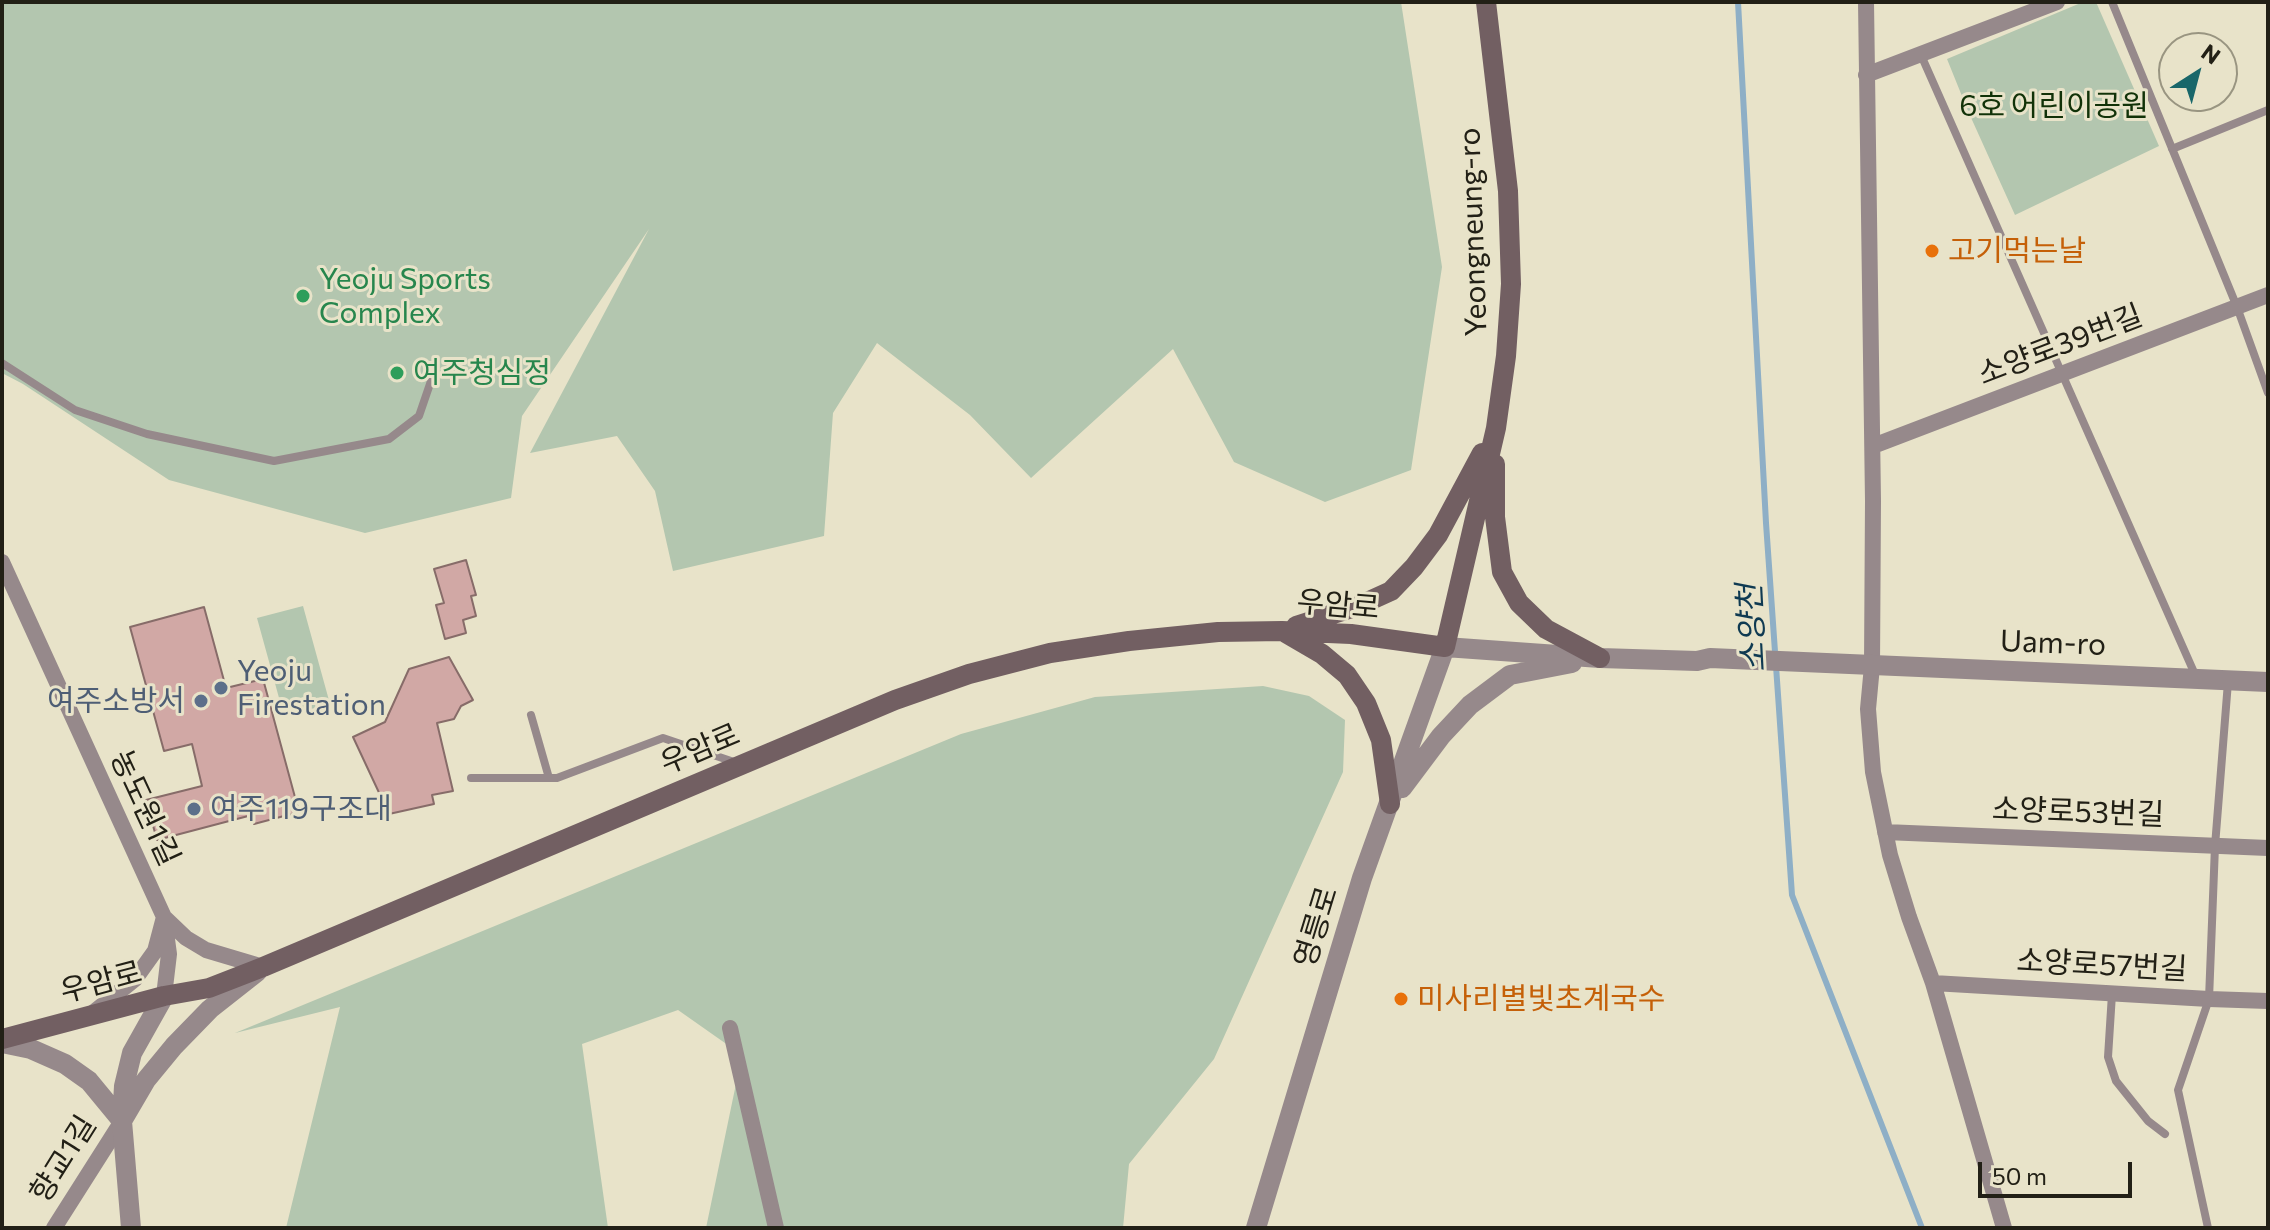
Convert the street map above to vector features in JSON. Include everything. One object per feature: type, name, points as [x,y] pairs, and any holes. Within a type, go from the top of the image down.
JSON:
[{"type":"main road","name":"Yeongneung-ro","points":[[1445,647],[1496,428],[1506,356],[1511,284],[1508,191],[1486,2]]},
{"type":"main road","points":[[1282,631],[1358,606],[1391,591],[1438,535],[1496,428]]},
{"type":"main road","points":[[1496,428],[1495,517],[1502,572],[1519,603],[1546,629],[1600,658]]},
{"type":"main road","points":[[1282,631],[1322,654],[1347,675],[1366,703],[1381,740],[1390,804]]},
{"type":"main road","name":"우암로","points":[[2,1041],[164,996],[209,988],[895,700],[969,674],[1050,653],[1188,635],[1282,631],[1351,634],[1445,647]]},
{"type":"street","points":[[1866,2],[1873,446],[1872,666],[1868,709],[1871,756],[1885,832],[1909,917],[1933,983],[2004,1228]]},
{"type":"street","points":[[1866,75],[2057,2]]},
{"type":"street","name":"소양로39번길","points":[[1873,446],[2268,295]]},
{"type":"street","name":"농도원1길","points":[[2,562],[164,917],[169,954],[164,996]]},
{"type":"street","points":[[1445,647],[1600,658]]},
{"type":"street","name":"영릉로","points":[[1256,1228],[1362,878],[1445,647]]},
{"type":"street","points":[[1390,804],[1441,736],[1470,705],[1510,675],[1600,658]]},
{"type":"street","name":"Uam-ro","points":[[1600,658],[1697,661],[1710,658],[2268,682]]},
{"type":"street","name":"소양로53번길","points":[[1885,832],[2268,848]]},
{"type":"street","points":[[89,1016],[135,979],[155,951],[164,917],[186,938],[206,950],[263,967]]},
{"type":"street","points":[[2,1041],[31,1049],[65,1064],[89,1081],[122,1121],[146,1080],[174,1046],[210,1009],[263,967]]},
{"type":"street","name":"소양로57번길","points":[[1933,983],[2268,1001]]},
{"type":"street","name":"향교1길","points":[[131,1228],[122,1121],[124,1086],[132,1053],[164,996]]},
{"type":"street","points":[[730,1028],[776,1228]]},
{"type":"street","name":"향교1길","points":[[54,1228],[122,1121]]},
{"type":"lane","points":[[2112,2],[2237,307],[2268,393]]},
{"type":"lane","points":[[1921,54],[2198,680]]},
{"type":"lane","points":[[2172,149],[2268,110]]},
{"type":"lane","points":[[2,363],[75,410],[147,434],[274,461],[389,439],[419,416],[432,378]]},
{"type":"lane","points":[[2208,1228],[2178,1090],[2209,999],[2215,846],[2228,681]]},
{"type":"lane","points":[[531,715],[549,778]]},
{"type":"lane","points":[[471,778],[557,778],[663,738],[742,764]]},
{"type":"lane","points":[[2112,994],[2108,1057],[2116,1081],[2148,1121],[2165,1134]]},
{"type":"green space","points":[[2,2],[1401,2],[1442,267],[1411,470],[1325,502],[1234,462],[1173,349],[1031,478],[970,415],[877,343],[833,413],[824,536],[673,571],[655,491],[617,436],[530,453],[649,229],[522,416],[511,498],[365,533],[169,480],[2,373]]},
{"type":"green space","name":"6호 어린이공원","points":[[2083,2],[2096,2],[2159,146],[2015,215],[1947,59]]},
{"type":"green space","points":[[303,606],[330,704],[284,716],[257,618]]},
{"type":"green space","points":[[1263,686],[1309,696],[1345,720],[1343,772],[1214,1059],[1129,1164],[1123,1228],[706,1228],[742,1055],[678,1010],[582,1044],[608,1228],[286,1228],[340,1007],[235,1033],[961,734],[1095,697]]},
{"type":"building","points":[[466,560],[476,595],[471,596],[476,616],[463,620],[466,633],[445,639],[436,605],[444,603],[434,569]]},
{"type":"building","points":[[204,607],[226,688],[263,679],[299,812],[254,824],[252,815],[157,840],[146,800],[202,786],[192,744],[164,751],[130,627]]},
{"type":"building","points":[[449,657],[473,700],[461,706],[454,719],[437,723],[453,791],[432,795],[434,804],[389,814],[353,737],[385,722],[409,669]]},
{"type":"waterway","name":"소양천","points":[[1738,2],[1766,523],[1792,895],[1922,1228]]},
{"type":"place","name":"고기먹는날","points":[[1932,251]]},
{"type":"place","name":"Yeoju Sports Complex","points":[[303,296]]},
{"type":"place","name":"여주청심정","points":[[397,373]]},
{"type":"place","name":"Yeoju Firestation","points":[[221,688]]},
{"type":"place","name":"여주소방서","points":[[201,701]]},
{"type":"place","name":"여주119구조대","points":[[194,809]]},
{"type":"place","name":"미사리별빛초계국수","points":[[1401,999]]}]
